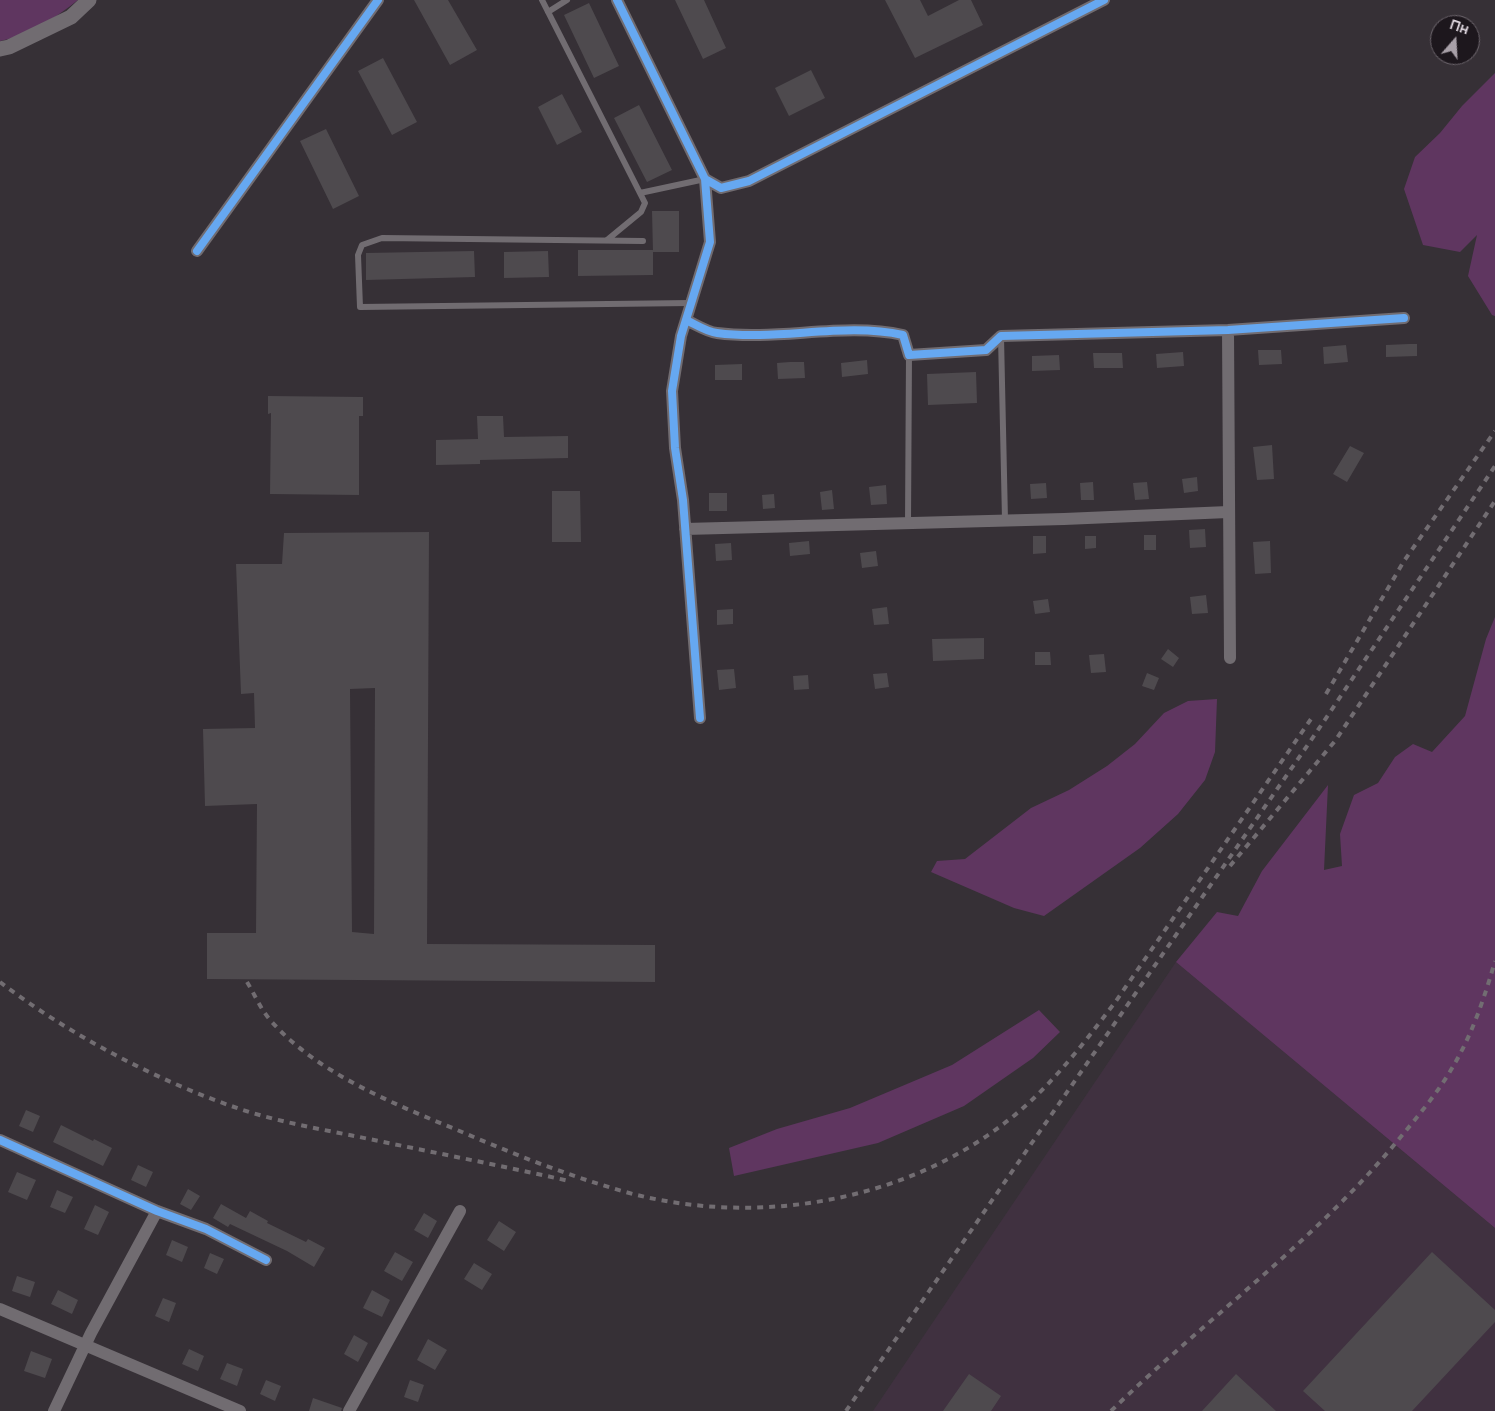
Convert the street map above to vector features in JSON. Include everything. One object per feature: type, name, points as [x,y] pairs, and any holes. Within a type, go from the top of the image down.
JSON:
[{"type":"street","points":[[0,49],[9,47],[71,17],[89,0]]},
{"type":"street","points":[[197,251],[378,0]]},
{"type":"street","points":[[617,0],[705,179],[710,242],[681,336],[672,391],[675,448],[685,530],[700,718]]},
{"type":"street","points":[[705,179],[721,188],[749,181],[1104,0]]},
{"type":"street","points":[[686,320],[716,333],[782,334],[879,330],[904,335],[909,354],[986,350],[1001,336],[1228,330],[1404,318]]},
{"type":"street","points":[[1228,330],[1230,658]]},
{"type":"street","points":[[685,530],[1228,512]]},
{"type":"street","points":[[0,1140],[158,1211],[206,1229],[266,1260]]},
{"type":"street","points":[[54,1411],[85,1344],[158,1211]]},
{"type":"street","points":[[349,1411],[460,1211]]},
{"type":"street","points":[[0,1309],[240,1411]]},
{"type":"lane","points":[[542,0],[645,203],[641,212],[607,240]]},
{"type":"lane","points":[[548,12],[567,0]]},
{"type":"lane","points":[[640,193],[705,179]]},
{"type":"lane","points":[[643,241],[382,238],[362,245],[358,255],[360,307],[691,303]]},
{"type":"lane","points":[[1001,336],[1005,520]]},
{"type":"lane","points":[[908,522],[909,354]]},
{"type":"shaded area","points":[[0,0],[78,0],[60,14],[32,30],[0,41]]},
{"type":"shaded area","points":[[1495,73],[1495,316],[1492,315],[1468,276],[1477,235],[1460,252],[1423,245],[1404,189],[1415,157],[1440,133],[1462,106]]},
{"type":"shaded area","points":[[1495,617],[1495,1228],[1176,962],[1217,912],[1238,916],[1262,871],[1328,785],[1324,870],[1342,866],[1340,834],[1354,795],[1378,783],[1395,757],[1413,744],[1432,752],[1465,716],[1486,639]]},
{"type":"shaded area","points":[[1217,699],[1215,752],[1205,780],[1178,814],[1140,848],[1044,916],[1014,908],[931,872],[937,861],[965,859],[1031,808],[1069,790],[1107,766],[1135,744],[1164,713],[1188,701]]},
{"type":"shaded area","points":[[1176,962],[1495,1228],[1495,1411],[873,1411]]},
{"type":"shaded area","points":[[1039,1010],[1060,1032],[1033,1058],[964,1106],[878,1143],[734,1176],[729,1148],[777,1129],[850,1108],[952,1065]]},
{"type":"building","points":[[414,0],[448,0],[477,50],[450,65]]},
{"type":"building","points":[[675,0],[704,0],[726,48],[703,59]]},
{"type":"building","points":[[885,0],[920,0],[928,16],[959,0],[971,0],[983,25],[915,58]]},
{"type":"building","points":[[589,3],[619,66],[594,78],[564,15]]},
{"type":"building","points":[[383,58],[417,122],[392,135],[358,71]]},
{"type":"building","points":[[811,70],[825,98],[789,116],[775,88]]},
{"type":"building","points":[[562,94],[582,132],[557,145],[538,107]]},
{"type":"building","points":[[639,105],[672,170],[647,182],[614,118]]},
{"type":"building","points":[[326,129],[359,196],[333,209],[300,141]]},
{"type":"building","points":[[652,211],[679,211],[679,252],[653,252]]},
{"type":"building","points":[[578,250],[653,250],[653,275],[578,276]]},
{"type":"building","points":[[474,251],[475,277],[366,280],[366,253]]},
{"type":"building","points":[[548,251],[549,277],[504,278],[504,252]]},
{"type":"building","points":[[1417,344],[1417,356],[1386,357],[1386,345]]},
{"type":"building","points":[[1346,345],[1348,362],[1324,364],[1323,347]]},
{"type":"building","points":[[1258,350],[1281,350],[1282,364],[1259,365]]},
{"type":"building","points":[[1183,352],[1184,366],[1157,368],[1156,354]]},
{"type":"building","points":[[1093,353],[1122,353],[1123,368],[1094,368]]},
{"type":"building","points":[[1059,355],[1060,370],[1032,371],[1032,356]]},
{"type":"building","points":[[867,360],[868,374],[842,377],[841,363]]},
{"type":"building","points":[[804,362],[805,378],[778,379],[777,363]]},
{"type":"building","points":[[742,364],[742,380],[715,380],[715,365]]},
{"type":"building","points":[[976,372],[977,403],[928,405],[927,374]]},
{"type":"building","points":[[268,396],[363,397],[363,416],[359,416],[359,495],[270,494],[271,413],[268,414]]},
{"type":"building","points":[[477,416],[503,416],[504,437],[568,436],[568,458],[480,460],[480,464],[436,465],[436,440],[478,439]]},
{"type":"building","points":[[1272,445],[1274,479],[1257,480],[1253,447]]},
{"type":"building","points":[[1350,446],[1364,453],[1347,482],[1333,474]]},
{"type":"building","points":[[1197,477],[1198,491],[1184,493],[1182,479]]},
{"type":"building","points":[[1093,482],[1094,500],[1081,500],[1080,483]]},
{"type":"building","points":[[1147,482],[1149,499],[1135,500],[1133,483]]},
{"type":"building","points":[[1046,483],[1047,498],[1031,499],[1030,484]]},
{"type":"building","points":[[886,485],[887,504],[871,505],[869,487]]},
{"type":"building","points":[[832,490],[834,509],[822,510],[820,492]]},
{"type":"building","points":[[552,491],[580,491],[581,542],[552,542]]},
{"type":"building","points":[[709,493],[727,493],[727,511],[709,511]]},
{"type":"building","points":[[774,494],[775,508],[763,509],[762,495]]},
{"type":"building","points":[[1205,529],[1206,547],[1190,548],[1189,530]]},
{"type":"building","points":[[429,532],[427,944],[655,945],[655,982],[207,979],[207,933],[256,933],[257,804],[205,806],[203,729],[255,728],[254,693],[241,694],[236,564],[282,564],[284,533]],"holes":[[[375,688],[374,934],[352,932],[350,689]]]},
{"type":"building","points":[[1144,535],[1156,535],[1156,550],[1144,550]]},
{"type":"building","points":[[1033,536],[1046,536],[1046,553],[1033,554]]},
{"type":"building","points":[[1085,536],[1096,536],[1096,548],[1085,549]]},
{"type":"building","points":[[809,541],[810,554],[790,556],[789,543]]},
{"type":"building","points":[[1270,541],[1271,573],[1255,574],[1253,542]]},
{"type":"building","points":[[731,543],[732,560],[716,561],[715,544]]},
{"type":"building","points":[[876,551],[878,566],[862,568],[860,553]]},
{"type":"building","points":[[1206,595],[1208,613],[1192,614],[1190,597]]},
{"type":"building","points":[[1048,599],[1050,612],[1035,614],[1033,601]]},
{"type":"building","points":[[887,607],[889,624],[874,625],[872,609]]},
{"type":"building","points":[[733,609],[733,624],[717,625],[717,610]]},
{"type":"building","points":[[984,638],[984,659],[933,661],[932,639]]},
{"type":"building","points":[[1168,649],[1179,658],[1173,667],[1161,659]]},
{"type":"building","points":[[1035,652],[1050,652],[1051,665],[1035,665]]},
{"type":"building","points":[[1104,654],[1106,672],[1091,673],[1089,655]]},
{"type":"building","points":[[734,669],[736,688],[719,690],[717,670]]},
{"type":"building","points":[[887,673],[889,687],[875,689],[873,674]]},
{"type":"building","points":[[1147,673],[1159,678],[1154,690],[1142,686]]},
{"type":"building","points":[[808,675],[809,689],[794,690],[793,676]]},
{"type":"building","points":[[26,1110],[40,1116],[33,1132],[19,1126]]},
{"type":"building","points":[[61,1125],[112,1148],[103,1166],[53,1142]]},
{"type":"building","points":[[138,1165],[153,1172],[146,1187],[131,1180]]},
{"type":"building","points":[[17,1172],[36,1180],[27,1200],[8,1192]]},
{"type":"building","points":[[188,1189],[200,1196],[191,1210],[180,1204]]},
{"type":"building","points":[[57,1190],[73,1197],[65,1213],[50,1207]]},
{"type":"building","points":[[221,1204],[246,1218],[250,1211],[268,1221],[267,1223],[306,1242],[308,1239],[325,1248],[314,1267],[287,1251],[230,1224],[228,1227],[213,1218]]},
{"type":"building","points":[[95,1205],[109,1212],[98,1235],[84,1229]]},
{"type":"building","points":[[424,1213],[437,1221],[428,1238],[414,1230]]},
{"type":"building","points":[[499,1221],[516,1232],[504,1251],[487,1240]]},
{"type":"building","points":[[172,1240],[188,1247],[182,1262],[166,1255]]},
{"type":"building","points":[[395,1252],[413,1262],[402,1281],[384,1271]]},
{"type":"building","points":[[1432,1252],[1495,1310],[1495,1322],[1412,1411],[1325,1411],[1303,1391]]},
{"type":"building","points":[[210,1253],[224,1259],[217,1274],[204,1268]]},
{"type":"building","points":[[474,1263],[492,1274],[482,1290],[464,1279]]},
{"type":"building","points":[[17,1276],[35,1282],[30,1297],[12,1291]]},
{"type":"building","points":[[58,1290],[78,1300],[72,1314],[51,1304]]},
{"type":"building","points":[[372,1290],[390,1300],[382,1317],[363,1308]]},
{"type":"building","points":[[163,1298],[176,1303],[169,1322],[155,1316]]},
{"type":"building","points":[[354,1335],[368,1343],[358,1362],[344,1354]]},
{"type":"building","points":[[428,1339],[447,1350],[435,1370],[417,1360]]},
{"type":"building","points":[[189,1349],[204,1356],[198,1371],[182,1364]]},
{"type":"building","points":[[31,1351],[52,1359],[45,1378],[24,1371]]},
{"type":"building","points":[[227,1363],[243,1369],[237,1386],[220,1379]]},
{"type":"building","points":[[969,1374],[1001,1396],[991,1411],[943,1411]]},
{"type":"building","points":[[1236,1374],[1276,1411],[1202,1411]]},
{"type":"building","points":[[266,1380],[281,1386],[275,1401],[260,1394]]},
{"type":"building","points":[[410,1380],[424,1385],[418,1402],[404,1397]]},
{"type":"building","points":[[313,1398],[342,1408],[341,1411],[309,1411]]},
{"type":"railway","points":[[1326,694],[1404,561],[1495,431]]},
{"type":"railway","points":[[846,1411],[1316,733],[1495,466]]},
{"type":"railway","points":[[1230,866],[1335,741],[1495,501]]},
{"type":"railway","points":[[247,982],[267,1017],[290,1040],[335,1073],[411,1111],[504,1150],[568,1174],[633,1194],[685,1204],[739,1208],[793,1205],[846,1196],[898,1181],[948,1159],[993,1131],[1046,1086],[1116,1001],[1311,719]]},
{"type":"railway","points":[[1111,1411],[1296,1246],[1332,1212],[1399,1139],[1436,1093],[1461,1051],[1478,1014],[1495,961]]},
{"type":"railway","points":[[0,982],[55,1020],[115,1055],[178,1085],[240,1109],[304,1126],[569,1181]]},
{"type":"cycle path","points":[[197,251],[378,0]]},
{"type":"cycle path","points":[[617,0],[705,179],[710,242],[681,336],[672,391],[675,448],[683,500],[700,718]]},
{"type":"cycle path","points":[[705,179],[721,188],[749,181],[1104,0]]},
{"type":"cycle path","points":[[686,320],[705,330],[740,335],[858,330],[903,335],[909,355],[986,350],[1001,336],[1228,330],[1404,318]]},
{"type":"cycle path","points":[[0,1140],[157,1211],[206,1229],[266,1260]]}]
